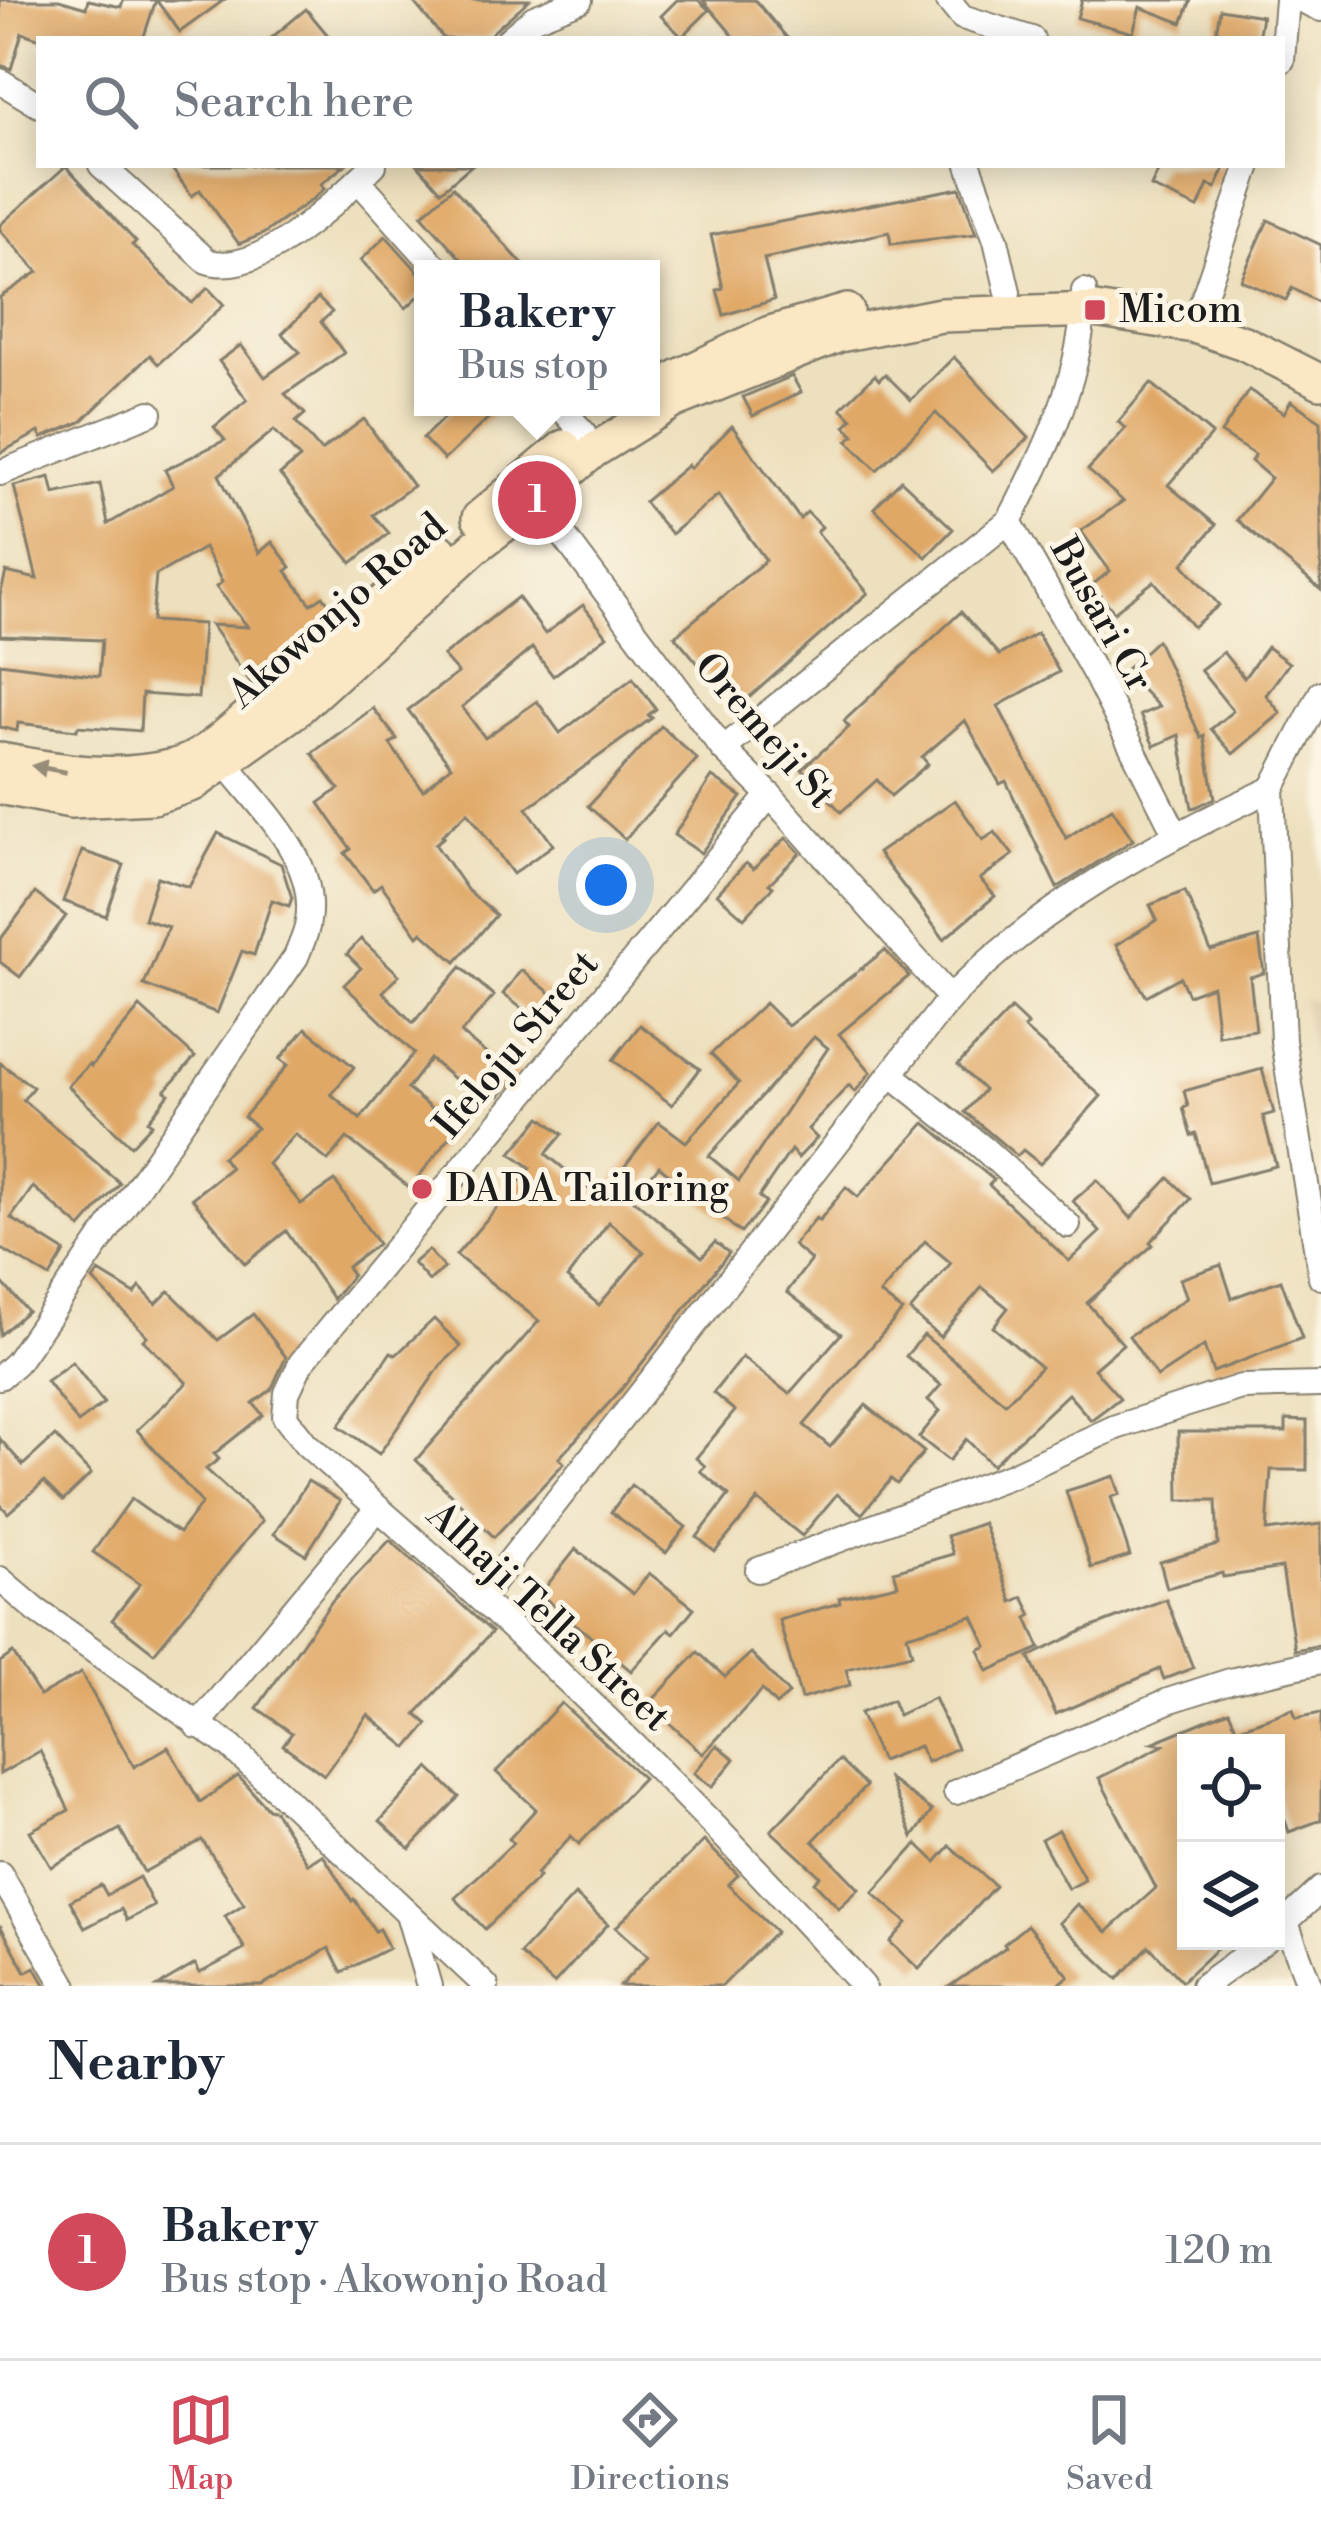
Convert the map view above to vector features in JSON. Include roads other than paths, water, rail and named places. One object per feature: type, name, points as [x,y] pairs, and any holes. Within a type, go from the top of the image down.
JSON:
[{"type":"main road","name":"Akowonjo Road","points":[[660,388],[770,333],[842,312],[923,298],[1008,292],[1242,321],[1321,361]]},
{"type":"main road","name":"Akowonjo Road","points":[[660,410],[839,335],[941,315],[1084,300]]},
{"type":"main road","name":"Akowonjo Road","points":[[1196,317],[1321,382]]},
{"type":"main road","name":"Akowonjo Road","points":[[0,787],[71,801],[146,798],[193,784],[295,711],[475,547],[593,451],[650,416]]},
{"type":"main road","name":"Akowonjo Road","points":[[0,760],[74,774],[117,775],[180,765],[218,741],[344,639],[572,420]]},
{"type":"street","points":[[511,36],[527,9],[580,0]]},
{"type":"street","points":[[1284,36],[1287,0]]},
{"type":"street","points":[[1301,0],[1321,9]]},
{"type":"street","points":[[956,18],[1021,36]]},
{"type":"street","points":[[0,81],[36,103]]},
{"type":"street","points":[[104,168],[207,261],[220,266],[266,255],[366,172],[431,260]]},
{"type":"street","points":[[970,168],[996,239],[1008,292]]},
{"type":"street","points":[[1196,317],[1248,168]]},
{"type":"street","name":"Busari Cr","points":[[1084,300],[1076,358],[1041,462],[1009,521],[1096,676],[1174,833]]},
{"type":"street","points":[[0,473],[150,413]]},
{"type":"street","name":"Oremeji St","points":[[537,500],[724,748],[950,998]]},
{"type":"street","points":[[724,748],[1009,521]]},
{"type":"street","points":[[1321,693],[1272,789],[1283,1041],[1321,1277]]},
{"type":"street","points":[[0,1377],[16,1364],[296,957],[308,922],[309,888],[300,861],[225,762]]},
{"type":"street","points":[[481,1598],[950,998],[987,961],[1060,906],[1174,833],[1272,789]]},
{"type":"street","name":"Ifeloju Street","points":[[378,1508],[306,1444],[286,1417],[287,1393],[301,1363],[770,795]]},
{"type":"street","points":[[892,1075],[983,1148],[1068,1226]]},
{"type":"street","points":[[758,1570],[1012,1474],[1116,1427],[1241,1387],[1321,1385]]},
{"type":"street","name":"Alhaji Tella Street","points":[[197,1726],[378,1508],[481,1598],[794,1908],[863,1986]]},
{"type":"street","points":[[0,1579],[36,1610],[231,1747],[486,1986]]},
{"type":"street","points":[[956,1792],[1168,1701],[1229,1681],[1321,1661]]},
{"type":"street","points":[[0,1874],[65,1986]]},
{"type":"street","points":[[1285,1923],[1321,1889]]},
{"type":"street","points":[[407,1910],[429,1986]]},
{"type":"street","points":[[1285,1935],[1310,1986]]},
{"type":"street","points":[[1203,1986],[1252,1950]]},
{"type":"place","name":"Micom","points":[[1095,310]]},
{"type":"place","name":"Bakery","points":[[537,500]]},
{"type":"place","name":"DADA Tailoring","points":[[422,1189]]}]
